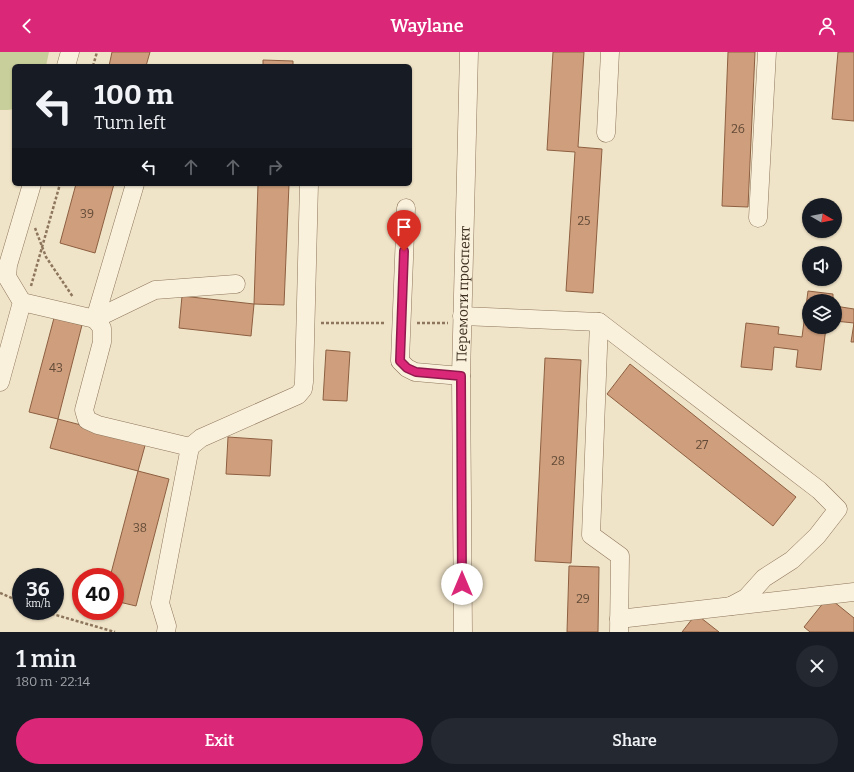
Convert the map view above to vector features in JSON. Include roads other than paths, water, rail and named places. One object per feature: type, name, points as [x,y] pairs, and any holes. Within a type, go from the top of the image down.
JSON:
[{"type":"street","points":[[67,64],[70,52]]},
{"type":"street","name":"Перемоги проспект","points":[[462,632],[461,376],[469,52]]},
{"type":"street","points":[[606,133],[610,52]]},
{"type":"street","points":[[758,218],[766,52]]},
{"type":"street","points":[[31,186],[8,266],[7,277],[24,303],[91,318],[102,328],[102,342],[84,410],[87,420],[98,425],[190,447]]},
{"type":"street","points":[[91,318],[134,186]]},
{"type":"street","points":[[166,632],[167,626],[160,603],[190,447],[201,438],[298,395],[303,389],[309,186]]},
{"type":"street","points":[[406,208],[400,361],[407,368],[416,372],[461,376]]},
{"type":"street","points":[[91,318],[155,290],[236,284]]},
{"type":"street","points":[[0,382],[3,359],[24,303]]},
{"type":"street","points":[[462,316],[599,322],[819,490],[838,509],[817,536],[792,560],[764,578],[746,598],[731,606]]},
{"type":"street","points":[[599,322],[591,535],[620,556],[619,625],[731,606],[854,592]]}]
